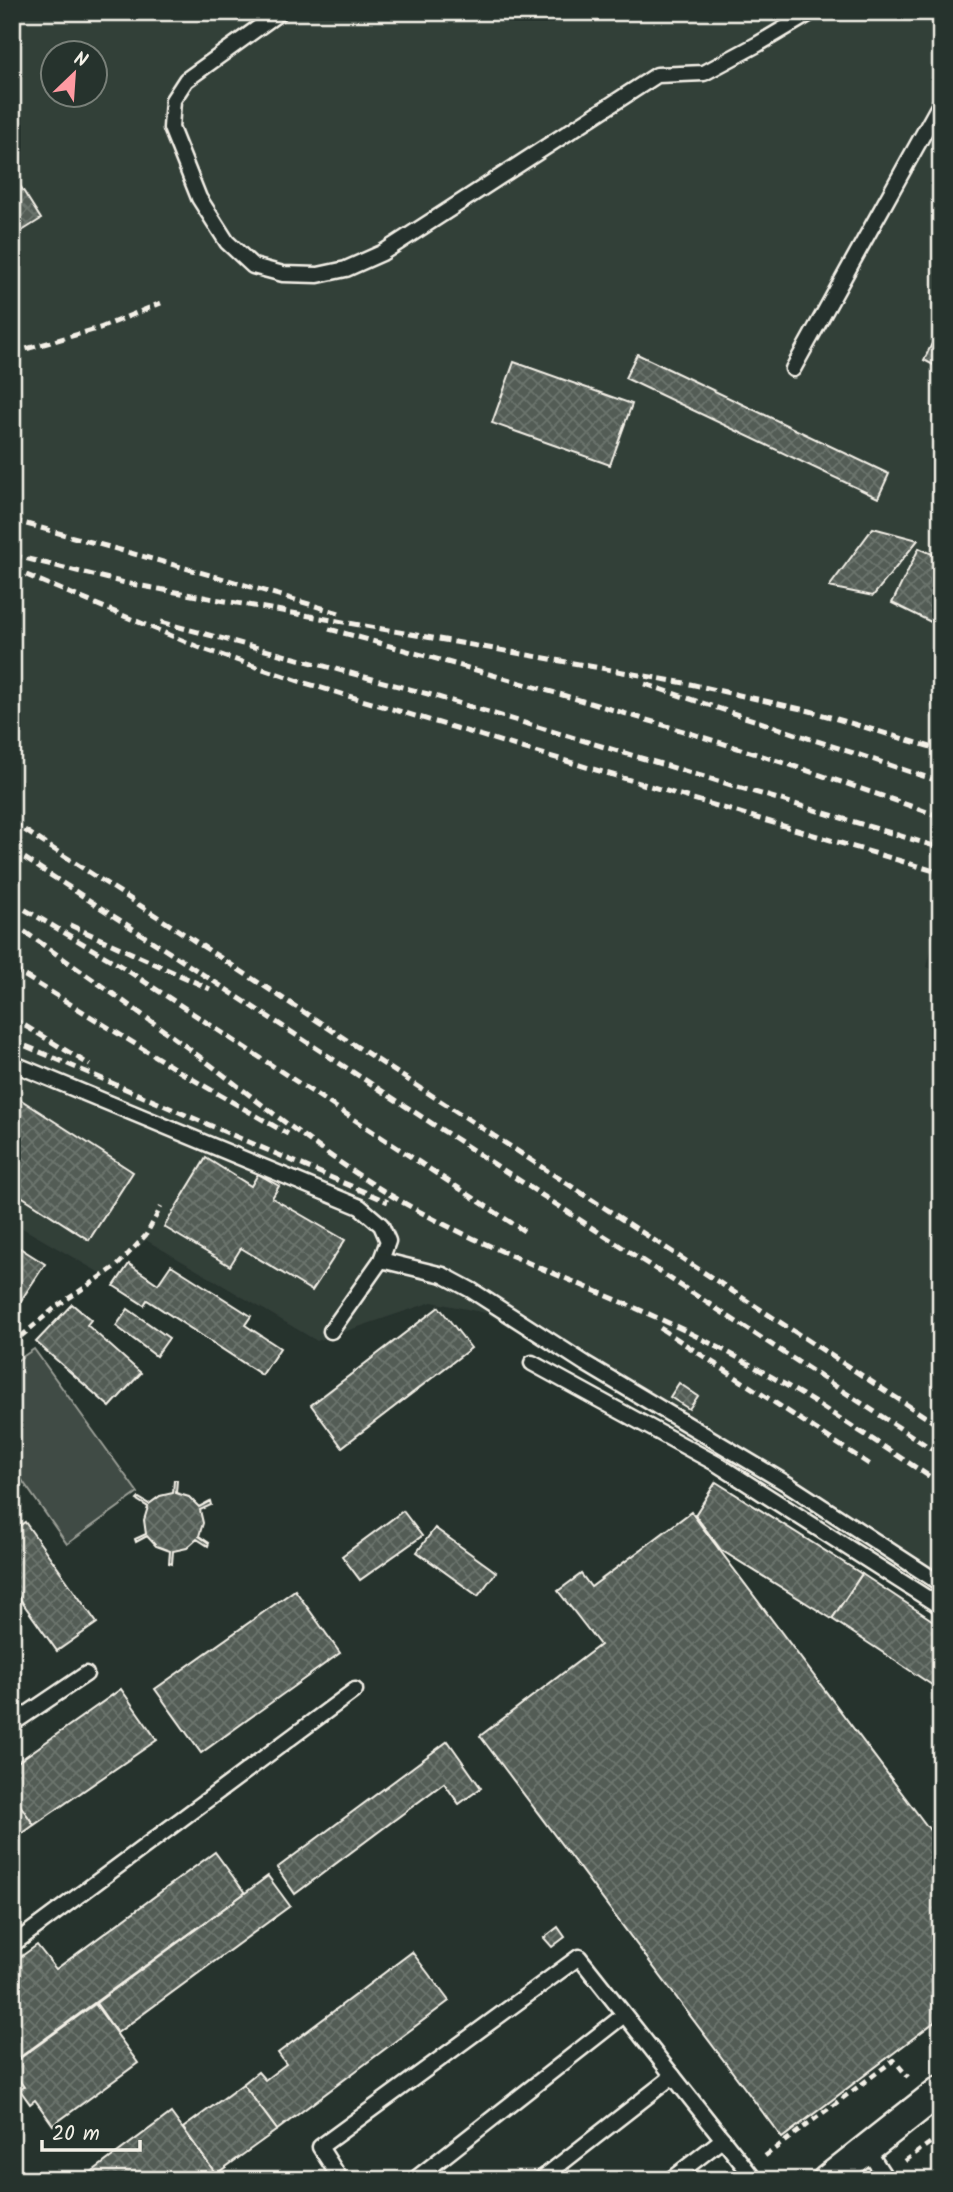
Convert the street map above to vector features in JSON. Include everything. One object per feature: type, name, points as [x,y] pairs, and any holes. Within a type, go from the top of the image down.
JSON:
[{"type":"street","points":[[827,2180],[934,2095]]},
{"type":"lane","points":[[280,12],[186,80],[173,100],[171,128],[199,198],[227,242],[253,266],[283,274],[318,275],[345,269],[382,253],[657,75],[704,73],[812,12]]},
{"type":"lane","points":[[793,369],[941,102]]},
{"type":"lane","points":[[12,1063],[360,1207],[381,1225],[388,1241],[381,1260],[331,1331]]},
{"type":"lane","points":[[381,1260],[443,1275],[471,1290],[586,1364],[789,1485],[941,1584]]},
{"type":"lane","points":[[532,1363],[718,1464],[941,1607]]},
{"type":"lane","points":[[14,1720],[86,1674]]},
{"type":"lane","points":[[12,1945],[355,1690]]},
{"type":"lane","points":[[341,2180],[320,2147],[579,1957],[755,2180]]},
{"type":"lane","points":[[414,2180],[624,2015]]},
{"type":"lane","points":[[540,2180],[673,2076]]},
{"type":"lane","points":[[670,2180],[723,2139]]},
{"type":"lane","points":[[866,2148],[886,2178]]},
{"type":"path","points":[[12,1343],[57,1306],[117,1266],[146,1235],[161,1207]]},
{"type":"path","points":[[760,2160],[894,2060],[934,2095]]},
{"type":"path","points":[[886,2178],[941,2135]]},
{"type":"shaded area","points":[[12,12],[941,12],[941,939],[934,937],[927,967],[941,973],[941,1582],[486,1313],[432,1302],[317,1341],[146,1240],[107,1277],[12,1222]]},
{"type":"shaded area","points":[[34,1349],[138,1493],[67,1544],[12,1466],[12,1364]]},
{"type":"building","points":[[12,173],[41,219],[14,236],[12,233]]},
{"type":"building","points":[[941,325],[941,369],[924,360]]},
{"type":"building","points":[[637,354],[889,474],[878,498],[625,378]]},
{"type":"building","points":[[514,362],[632,404],[610,465],[492,423]]},
{"type":"building","points":[[873,528],[918,540],[873,596],[829,587]]},
{"type":"building","points":[[919,548],[941,558],[941,627],[892,603]]},
{"type":"building","points":[[12,1094],[133,1172],[89,1240],[12,1190]]},
{"type":"building","points":[[206,1158],[251,1186],[258,1174],[279,1186],[272,1198],[345,1240],[312,1291],[241,1248],[230,1266],[164,1227]]},
{"type":"building","points":[[12,1243],[45,1264],[12,1314]]},
{"type":"building","points":[[129,1264],[158,1284],[171,1265],[251,1316],[245,1325],[280,1348],[262,1375],[147,1300],[144,1305],[114,1286]]},
{"type":"building","points":[[72,1304],[91,1320],[87,1325],[141,1373],[110,1407],[36,1342]]},
{"type":"building","points":[[439,1307],[471,1348],[342,1447],[311,1405]]},
{"type":"building","points":[[128,1309],[169,1338],[156,1356],[116,1326]]},
{"type":"building","points":[[679,1383],[698,1396],[689,1409],[670,1397]]},
{"type":"building","points":[[174,1480],[177,1480],[176,1493],[189,1497],[199,1507],[210,1501],[211,1505],[200,1510],[203,1523],[199,1536],[209,1543],[208,1546],[197,1539],[187,1548],[173,1551],[172,1564],[169,1563],[170,1551],[156,1546],[147,1536],[136,1542],[135,1539],[146,1534],[144,1520],[148,1507],[137,1500],[139,1498],[149,1504],[160,1496],[173,1493]]},
{"type":"building","points":[[716,1482],[862,1574],[832,1619],[721,1550],[695,1515]]},
{"type":"building","points":[[403,1511],[422,1536],[360,1580],[342,1556]]},
{"type":"building","points":[[691,1512],[941,1845],[941,2017],[782,2138],[480,1736],[600,1645],[558,1591],[581,1574],[591,1587]]},
{"type":"building","points":[[25,1522],[97,1623],[57,1651],[12,1588],[12,1531]]},
{"type":"building","points":[[435,1528],[496,1572],[478,1596],[417,1552]]},
{"type":"building","points":[[862,1574],[941,1626],[941,1691],[832,1619]]},
{"type":"building","points":[[295,1590],[340,1653],[201,1753],[155,1689]]},
{"type":"building","points":[[121,1689],[157,1740],[34,1825],[12,1794],[12,1766]]},
{"type":"building","points":[[448,1741],[481,1788],[459,1804],[444,1783],[295,1894],[277,1868]]},
{"type":"building","points":[[12,1794],[34,1825],[12,1841]]},
{"type":"building","points":[[215,1852],[245,1893],[12,2063],[12,1963],[37,1945],[56,1969]]},
{"type":"building","points":[[268,1876],[290,1906],[117,2033],[96,2003]]},
{"type":"building","points":[[558,1927],[565,1937],[552,1947],[544,1938]]},
{"type":"building","points":[[412,1952],[449,2001],[277,2130],[243,2084],[258,2072],[265,2080],[286,2064],[278,2053]]},
{"type":"building","points":[[95,2004],[138,2063],[53,2125],[35,2100],[30,2104],[20,2090],[24,2087],[12,2070],[12,2064]]},
{"type":"building","points":[[243,2084],[277,2130],[216,2174],[183,2128]]},
{"type":"building","points":[[171,2113],[216,2174],[209,2180],[88,2180],[86,2176]]},
{"type":"railway","points":[[12,353],[100,328],[161,303]]},
{"type":"railway","points":[[12,520],[339,613]]},
{"type":"railway","points":[[12,555],[125,583],[690,684],[810,711],[941,750]]},
{"type":"railway","points":[[12,569],[203,649],[305,683],[941,873]]},
{"type":"railway","points":[[161,622],[428,694],[941,848]]},
{"type":"railway","points":[[329,629],[714,740],[941,817]]},
{"type":"railway","points":[[645,684],[941,782]]},
{"type":"railway","points":[[12,822],[941,1427]]},
{"type":"railway","points":[[12,850],[941,1455]]},
{"type":"railway","points":[[12,902],[116,963],[524,1231]]},
{"type":"railway","points":[[12,923],[160,1027],[328,1154],[378,1188],[476,1240],[661,1320],[730,1353],[821,1407],[941,1484]]},
{"type":"railway","points":[[70,925],[210,989]]},
{"type":"railway","points":[[12,968],[187,1076],[288,1134]]},
{"type":"railway","points":[[12,1018],[90,1065]]},
{"type":"railway","points":[[12,1040],[388,1202]]},
{"type":"railway","points":[[660,1328],[872,1466]]}]
